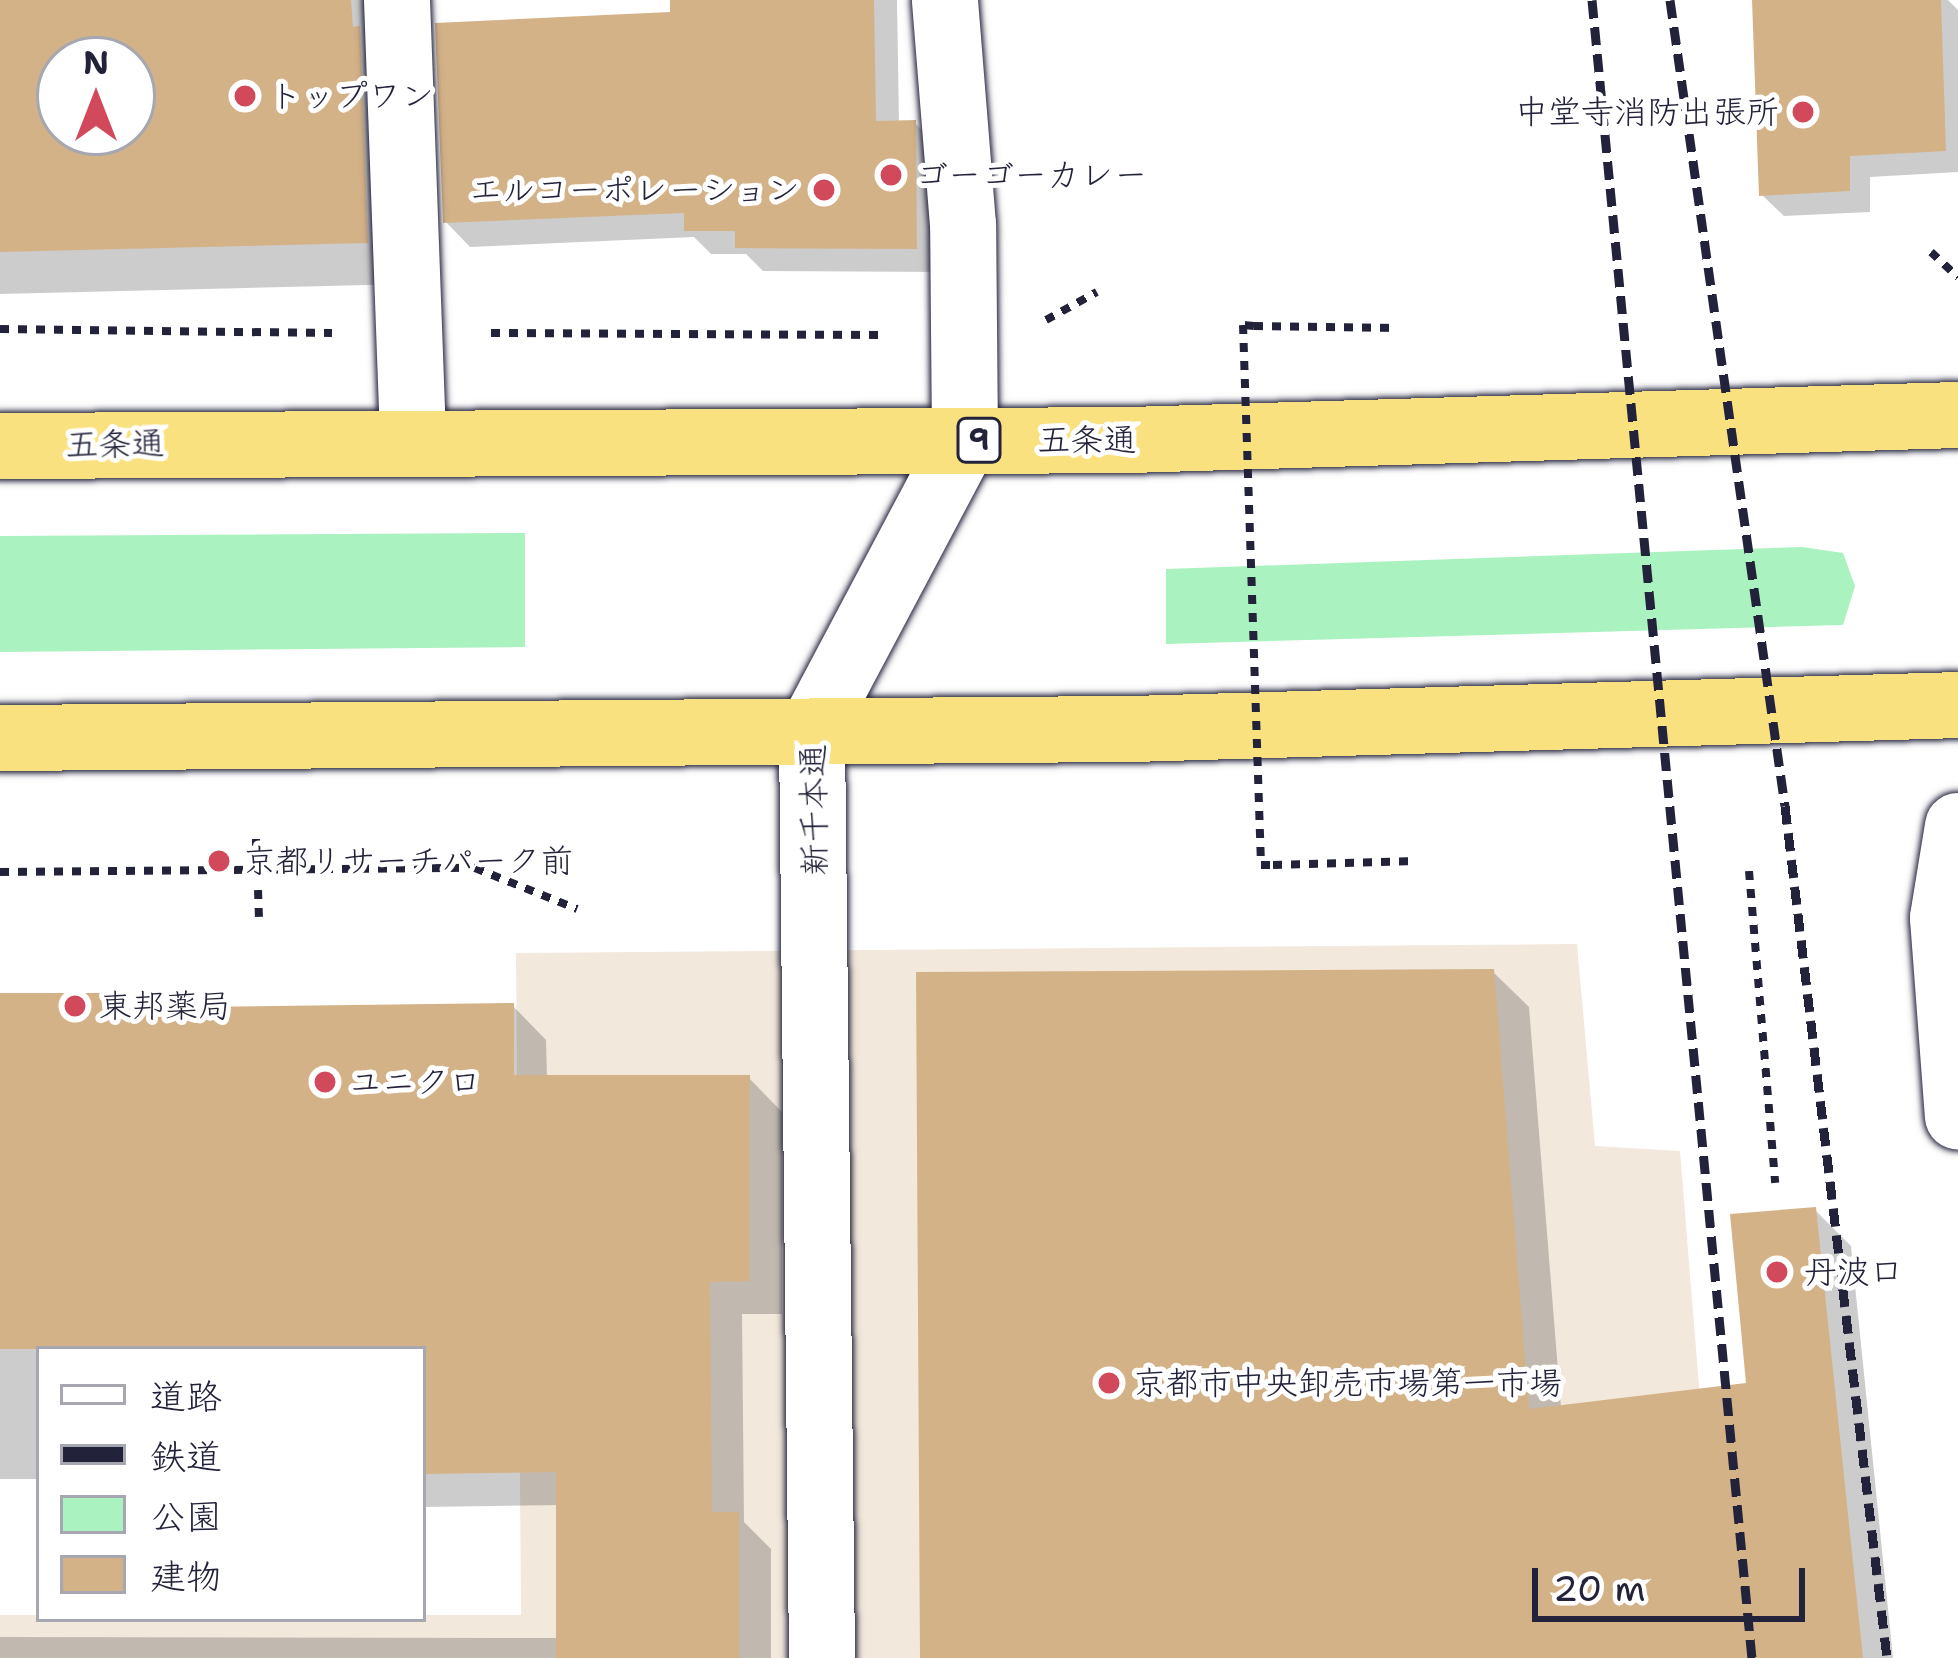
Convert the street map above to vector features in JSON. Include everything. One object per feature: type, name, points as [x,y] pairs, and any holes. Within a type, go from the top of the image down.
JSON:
[{"type":"highway","name":"五条通","points":[[0,446],[412,439],[965,440],[1958,416]]},
{"type":"highway","points":[[0,738],[1132,729],[1958,705]]},
{"type":"street","points":[[397,0],[412,439]]},
{"type":"street","name":"新千本通","points":[[822,1658],[812,729],[965,440],[965,336],[945,0]]},
{"type":"street","points":[[1958,826],[1943,918],[1958,1116]]},
{"type":"path","points":[[1931,252],[1958,277]]},
{"type":"path","points":[[0,329],[965,336],[1030,329],[1097,292]]},
{"type":"path","points":[[1398,328],[1243,325],[1261,865],[1416,861]]},
{"type":"path","points":[[256,839],[256,853]]},
{"type":"path","points":[[0,872],[475,868],[578,909]]},
{"type":"path","points":[[1749,872],[1775,1183]]},
{"type":"path","points":[[258,890],[259,917]]},
{"type":"shaded area","name":"京都市中央卸売市場第一市場","points":[[1577,944],[1595,1146],[1680,1151],[1721,1658],[0,1658],[0,1615],[36,1615],[36,1622],[426,1622],[426,1615],[521,1615],[516,953]]},
{"type":"green space","points":[[525,533],[525,647],[0,652],[0,536]]},
{"type":"green space","points":[[1802,547],[1843,553],[1855,586],[1843,625],[1166,644],[1166,569]]},
{"type":"building","name":"トップワン","points":[[0,0],[351,0],[353,27],[360,26],[368,243],[0,252]]},
{"type":"building","points":[[670,0],[874,0],[876,121],[916,120],[917,249],[735,248],[735,231],[684,231],[684,213],[443,223],[435,23],[670,12]]},
{"type":"building","points":[[1752,0],[1941,0],[1946,151],[1850,156],[1850,191],[1759,196]]},
{"type":"building","points":[[1494,969],[1529,1409],[1746,1383],[1730,1214],[1816,1207],[1863,1658],[920,1658],[916,972]]},
{"type":"building","points":[[0,993],[107,993],[107,1008],[514,1003],[514,1075],[750,1075],[750,1281],[710,1282],[712,1512],[739,1512],[739,1658],[556,1658],[556,1472],[426,1474],[426,1346],[0,1349]]},
{"type":"railway","points":[[1592,0],[1752,1658]]},
{"type":"railway","points":[[1670,0],[1785,806],[1887,1658]]},
{"type":"place","name":"トップワン","points":[[245,96]]},
{"type":"place","name":"中堂寺消防出張所","points":[[1803,112]]},
{"type":"place","name":"ゴーゴーカレー","points":[[891,175]]},
{"type":"place","name":"エルコーポレーション","points":[[824,190]]},
{"type":"place","name":"京都リサーチパーク前","points":[[219,861]]},
{"type":"place","name":"東邦薬局","points":[[75,1006]]},
{"type":"place","name":"ユニクロ","points":[[325,1082]]},
{"type":"place","name":"丹波口","points":[[1777,1272]]},
{"type":"place","name":"京都市中央卸売市場第一市場","points":[[1109,1383]]}]
